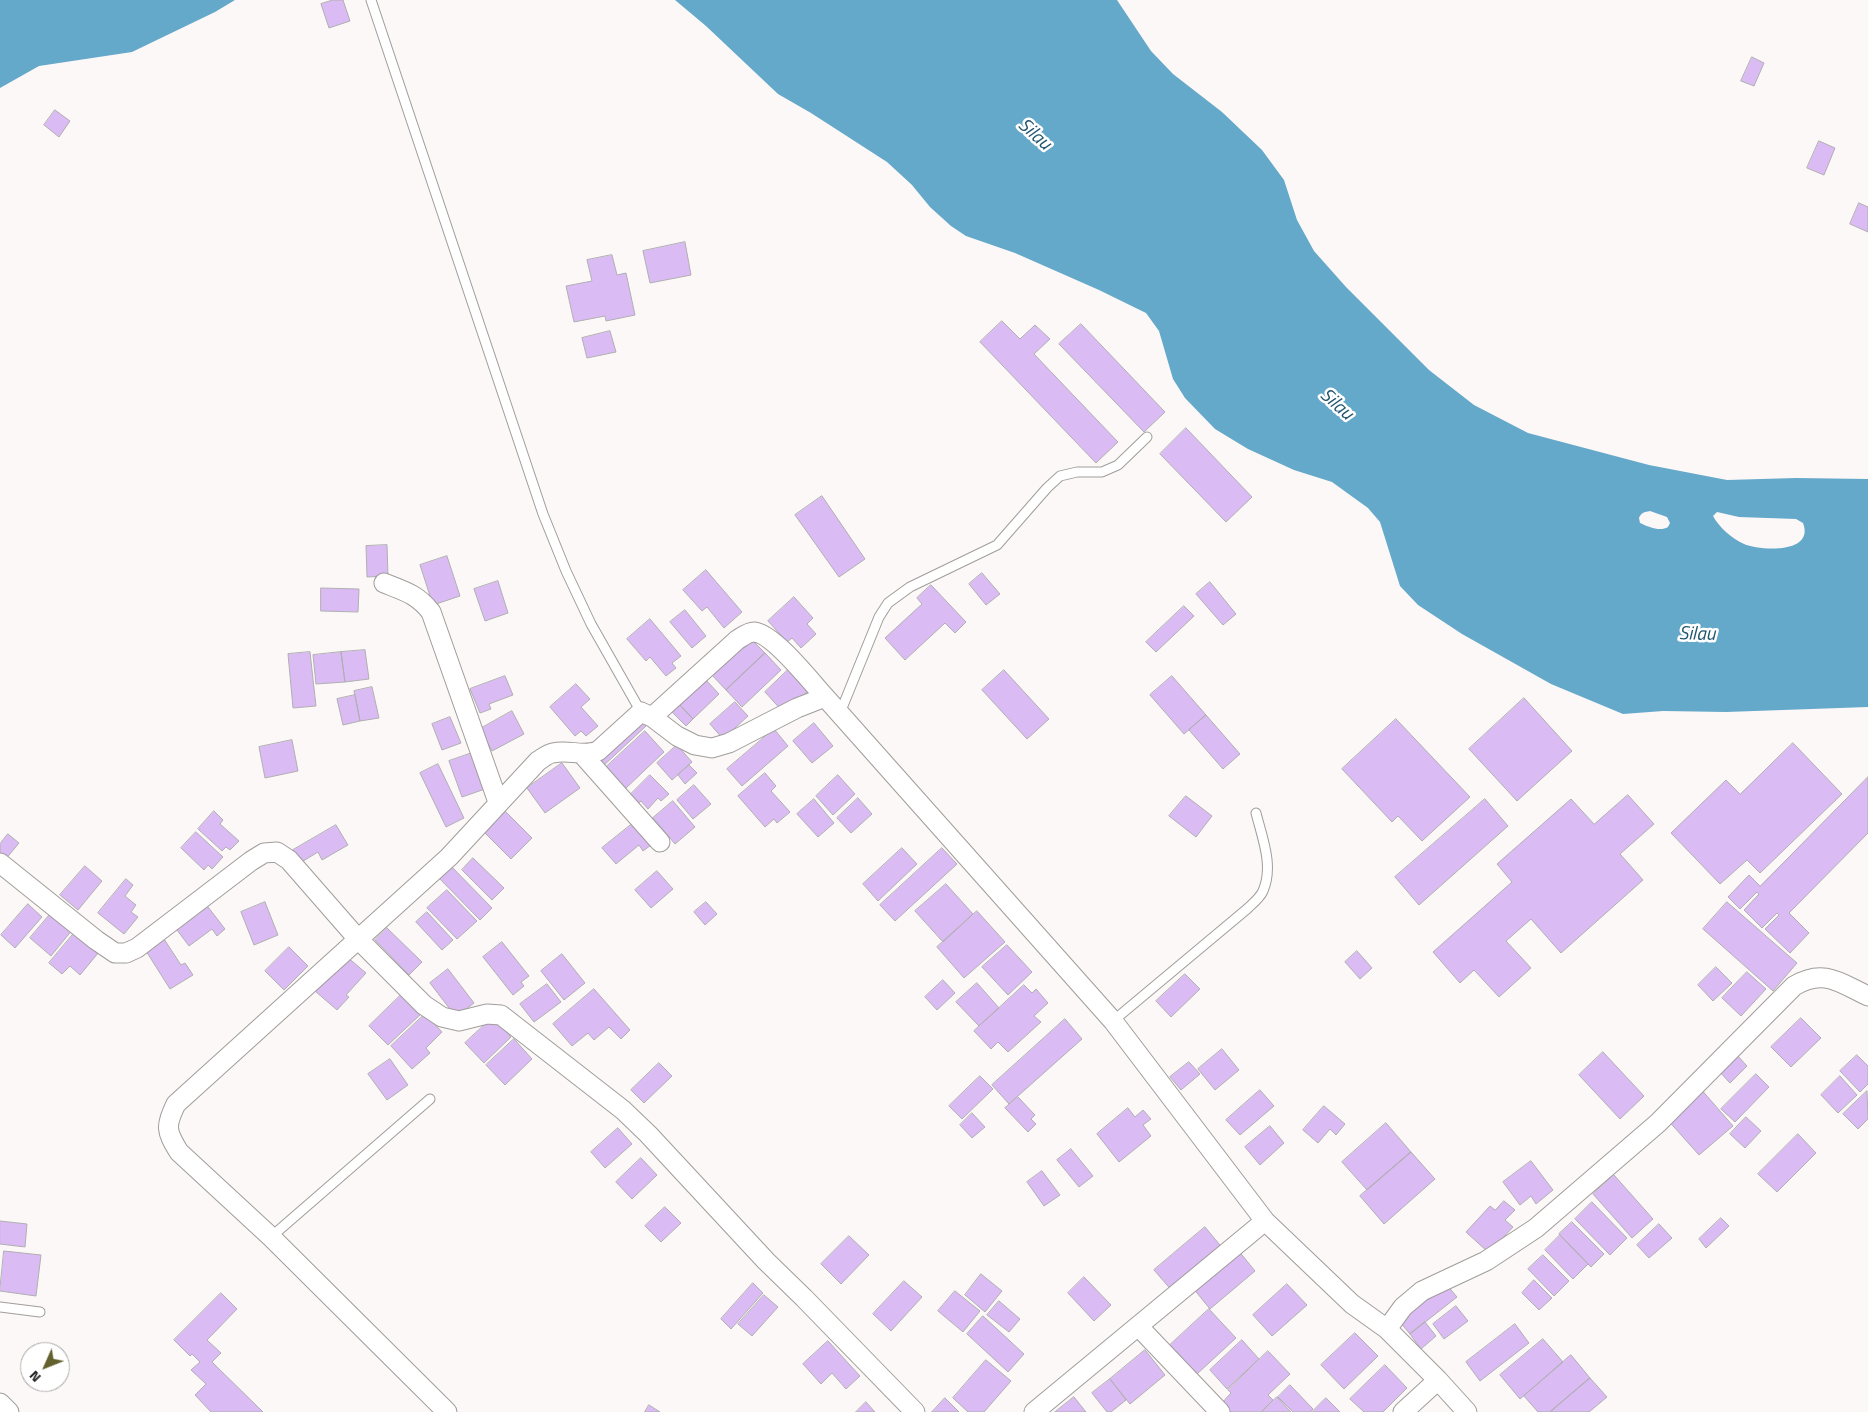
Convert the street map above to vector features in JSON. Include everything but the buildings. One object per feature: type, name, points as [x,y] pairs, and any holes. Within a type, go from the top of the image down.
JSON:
[{"type":"street","points":[[384,583],[422,600],[431,612],[498,802]]},
{"type":"street","points":[[446,1412],[271,1237],[179,1152],[169,1135],[168,1119],[176,1104],[448,857],[538,761],[554,752],[590,754],[598,751],[646,715],[737,640],[745,634],[754,632],[764,635],[788,655],[1113,1021],[1265,1221],[1352,1304],[1387,1329],[1467,1412]]},
{"type":"street","points":[[646,715],[676,736],[696,745],[712,748],[729,743],[797,708],[825,697]]},
{"type":"street","points":[[582,754],[660,842]]},
{"type":"street","points":[[0,863],[96,940],[114,952],[126,952],[137,948],[264,853],[277,852],[289,860],[358,940],[424,1005],[442,1017],[459,1021],[487,1014],[501,1015],[623,1110],[648,1134],[766,1261],[915,1412]]},
{"type":"street","points":[[1387,1329],[1403,1307],[1422,1292],[1486,1260],[1536,1228],[1658,1123],[1794,986],[1807,978],[1820,977],[1835,980],[1868,996]]},
{"type":"street","points":[[1034,1412],[1265,1221]]},
{"type":"street","points":[[1138,1326],[1220,1412]]},
{"type":"street","points":[[1403,1412],[1438,1380]]},
{"type":"street","points":[[0,1402],[9,1412]]},
{"type":"lane","points":[[370,0],[543,514],[566,571],[591,624],[646,715]]},
{"type":"lane","points":[[840,713],[879,616],[888,603],[910,587],[997,545],[1047,488],[1060,476],[1077,472],[1102,472],[1118,465],[1147,437]]},
{"type":"lane","points":[[1113,1021],[1247,909],[1262,893],[1267,877],[1266,857],[1256,813]]},
{"type":"lane","points":[[271,1237],[430,1098]]},
{"type":"lane","points":[[0,1307],[40,1312]]},
{"type":"water","points":[[0,0],[235,0],[215,12],[132,52],[39,66],[0,88]]},
{"type":"water","name":"Silau","points":[[675,0],[1117,0],[1151,51],[1173,74],[1222,112],[1262,150],[1284,180],[1297,220],[1314,251],[1346,287],[1429,370],[1474,405],[1528,433],[1649,465],[1727,480],[1796,478],[1868,479],[1868,707],[1726,712],[1663,711],[1623,714],[1551,684],[1462,634],[1418,605],[1400,586],[1380,522],[1368,508],[1332,482],[1294,470],[1248,449],[1215,429],[1185,398],[1173,379],[1159,331],[1146,313],[1015,253],[966,236],[951,226],[930,207],[912,185],[887,162],[778,94],[706,26]],"holes":[[[1650,511],[1667,517],[1670,523],[1668,527],[1658,529],[1640,523],[1639,518],[1641,515],[1644,512]],[[1717,512],[1739,517],[1796,519],[1803,523],[1805,533],[1801,540],[1794,545],[1784,548],[1773,549],[1752,546],[1730,536],[1713,516]]]}]
